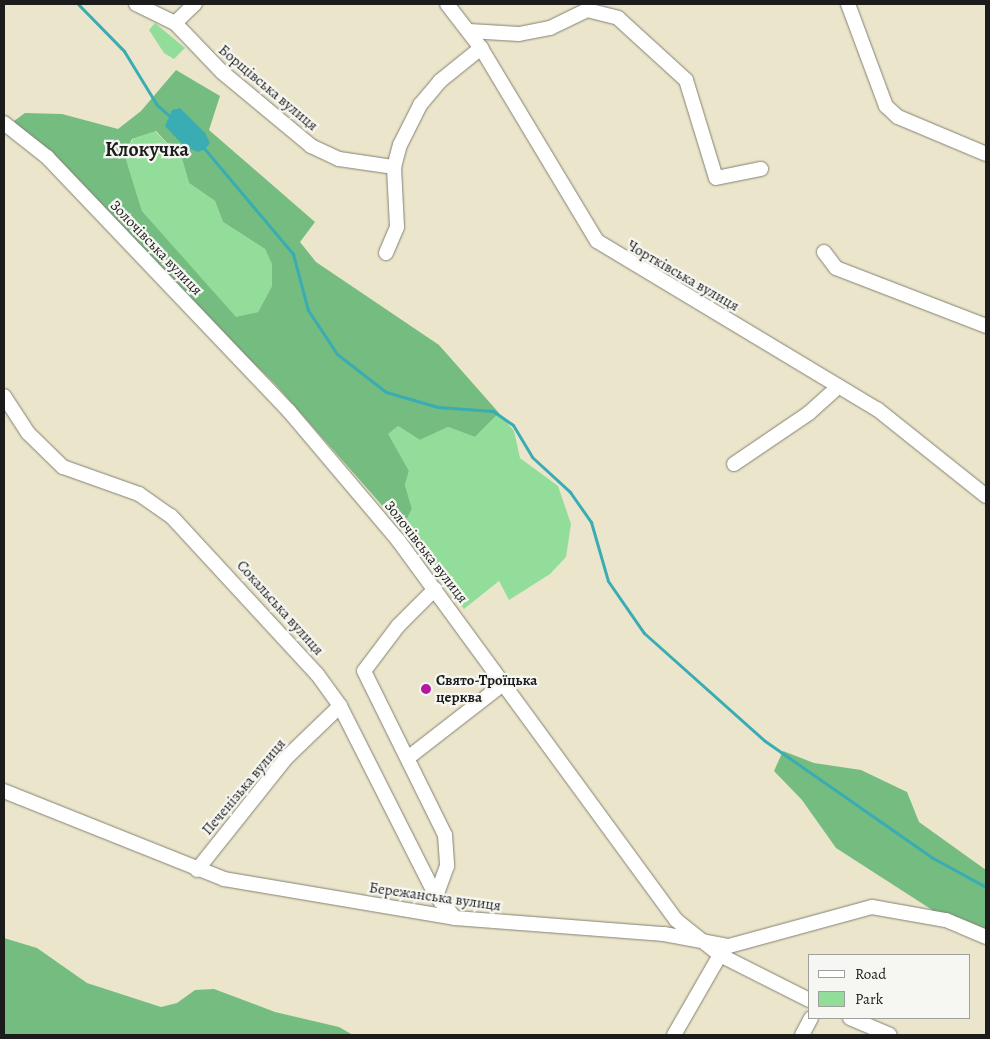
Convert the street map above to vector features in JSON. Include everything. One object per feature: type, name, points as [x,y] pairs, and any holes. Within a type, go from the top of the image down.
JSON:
[{"type":"street","name":"Борщівська вулиця","points":[[136,4],[175,23],[222,72],[311,146],[339,158],[394,167]]},
{"type":"street","points":[[175,23],[195,4]]},
{"type":"street","name":"Чортківська вулиця","points":[[447,4],[480,48],[597,241],[876,408],[986,496]]},
{"type":"street","points":[[848,4],[886,106],[898,117],[986,154]]},
{"type":"street","points":[[469,31],[504,36],[550,28],[569,10],[587,10],[618,18],[686,80],[716,178],[761,169]]},
{"type":"street","points":[[386,253],[397,226],[394,167],[420,105],[440,81],[480,48]]},
{"type":"street","name":"Золочівська вулиця","points":[[5,128],[47,157],[289,411],[435,589],[676,920],[720,955],[808,999]]},
{"type":"street","points":[[824,252],[836,268],[986,326]]},
{"type":"street","points":[[734,464],[809,413],[839,386]]},
{"type":"street","name":"Сокальська вулиця","points":[[4,396],[28,433],[63,467],[139,494],[171,516],[210,553],[340,706],[436,896],[455,918]]},
{"type":"street","points":[[435,589],[365,667],[410,757],[445,835],[447,866],[436,896]]},
{"type":"street","points":[[410,757],[503,684]]},
{"type":"street","name":"Печенізька вулиця","points":[[196,870],[286,758],[340,706]]},
{"type":"street","name":"Бережанська вулиця","points":[[4,791],[196,870],[224,879],[455,918],[664,934],[707,945],[746,944],[807,922],[872,907],[946,920],[986,937]]},
{"type":"street","points":[[674,1035],[720,955]]},
{"type":"street","points":[[802,1035],[810,1019]]},
{"type":"street","points":[[852,1019],[890,1035]]},
{"type":"green space","points":[[155,23],[185,48],[174,59],[164,53],[149,30]]},
{"type":"green space","points":[[176,70],[220,96],[209,130],[315,222],[300,242],[316,262],[439,345],[499,413],[475,437],[448,427],[420,440],[398,426],[388,434],[409,471],[405,485],[412,509],[402,528],[275,384],[42,157],[14,121],[25,113],[62,114],[118,129],[141,111]],"holes":[[[156,131],[182,159],[189,183],[215,201],[223,222],[265,249],[272,264],[272,286],[258,312],[236,317],[142,211],[125,156],[132,139]]]},
{"type":"green space","points":[[155,131],[182,159],[189,183],[215,201],[223,222],[265,249],[272,263],[272,286],[258,312],[236,318],[142,211],[125,156],[133,139]]},
{"type":"green space","points":[[499,413],[514,431],[520,458],[558,486],[571,524],[566,557],[550,574],[509,600],[499,581],[464,609],[402,528],[412,509],[405,485],[409,471],[387,434],[398,426],[420,440],[448,427],[475,437]]},
{"type":"green space","points":[[783,751],[814,763],[861,770],[907,792],[919,822],[986,870],[986,935],[940,915],[836,848],[802,800],[774,771]]},
{"type":"green space","points":[[4,938],[37,948],[87,983],[161,1007],[177,1003],[195,990],[214,989],[275,1012],[339,1027],[353,1035],[4,1035]]},
{"type":"water","points":[[180,108],[205,133],[210,143],[205,149],[198,152],[184,146],[165,126],[172,110]]},
{"type":"waterway","points":[[78,4],[124,51],[157,105],[171,117]]},
{"type":"waterway","points":[[203,147],[293,254],[308,310],[337,354],[386,392],[438,407],[493,411],[513,425],[532,457],[570,492],[591,522],[608,581],[644,633],[765,741],[933,858],[986,887]]},
{"type":"place","name":"Свято-Троїцька церква","points":[[426,689]]},
{"type":"district","name":"Клокучка","points":[[147,149]]}]
